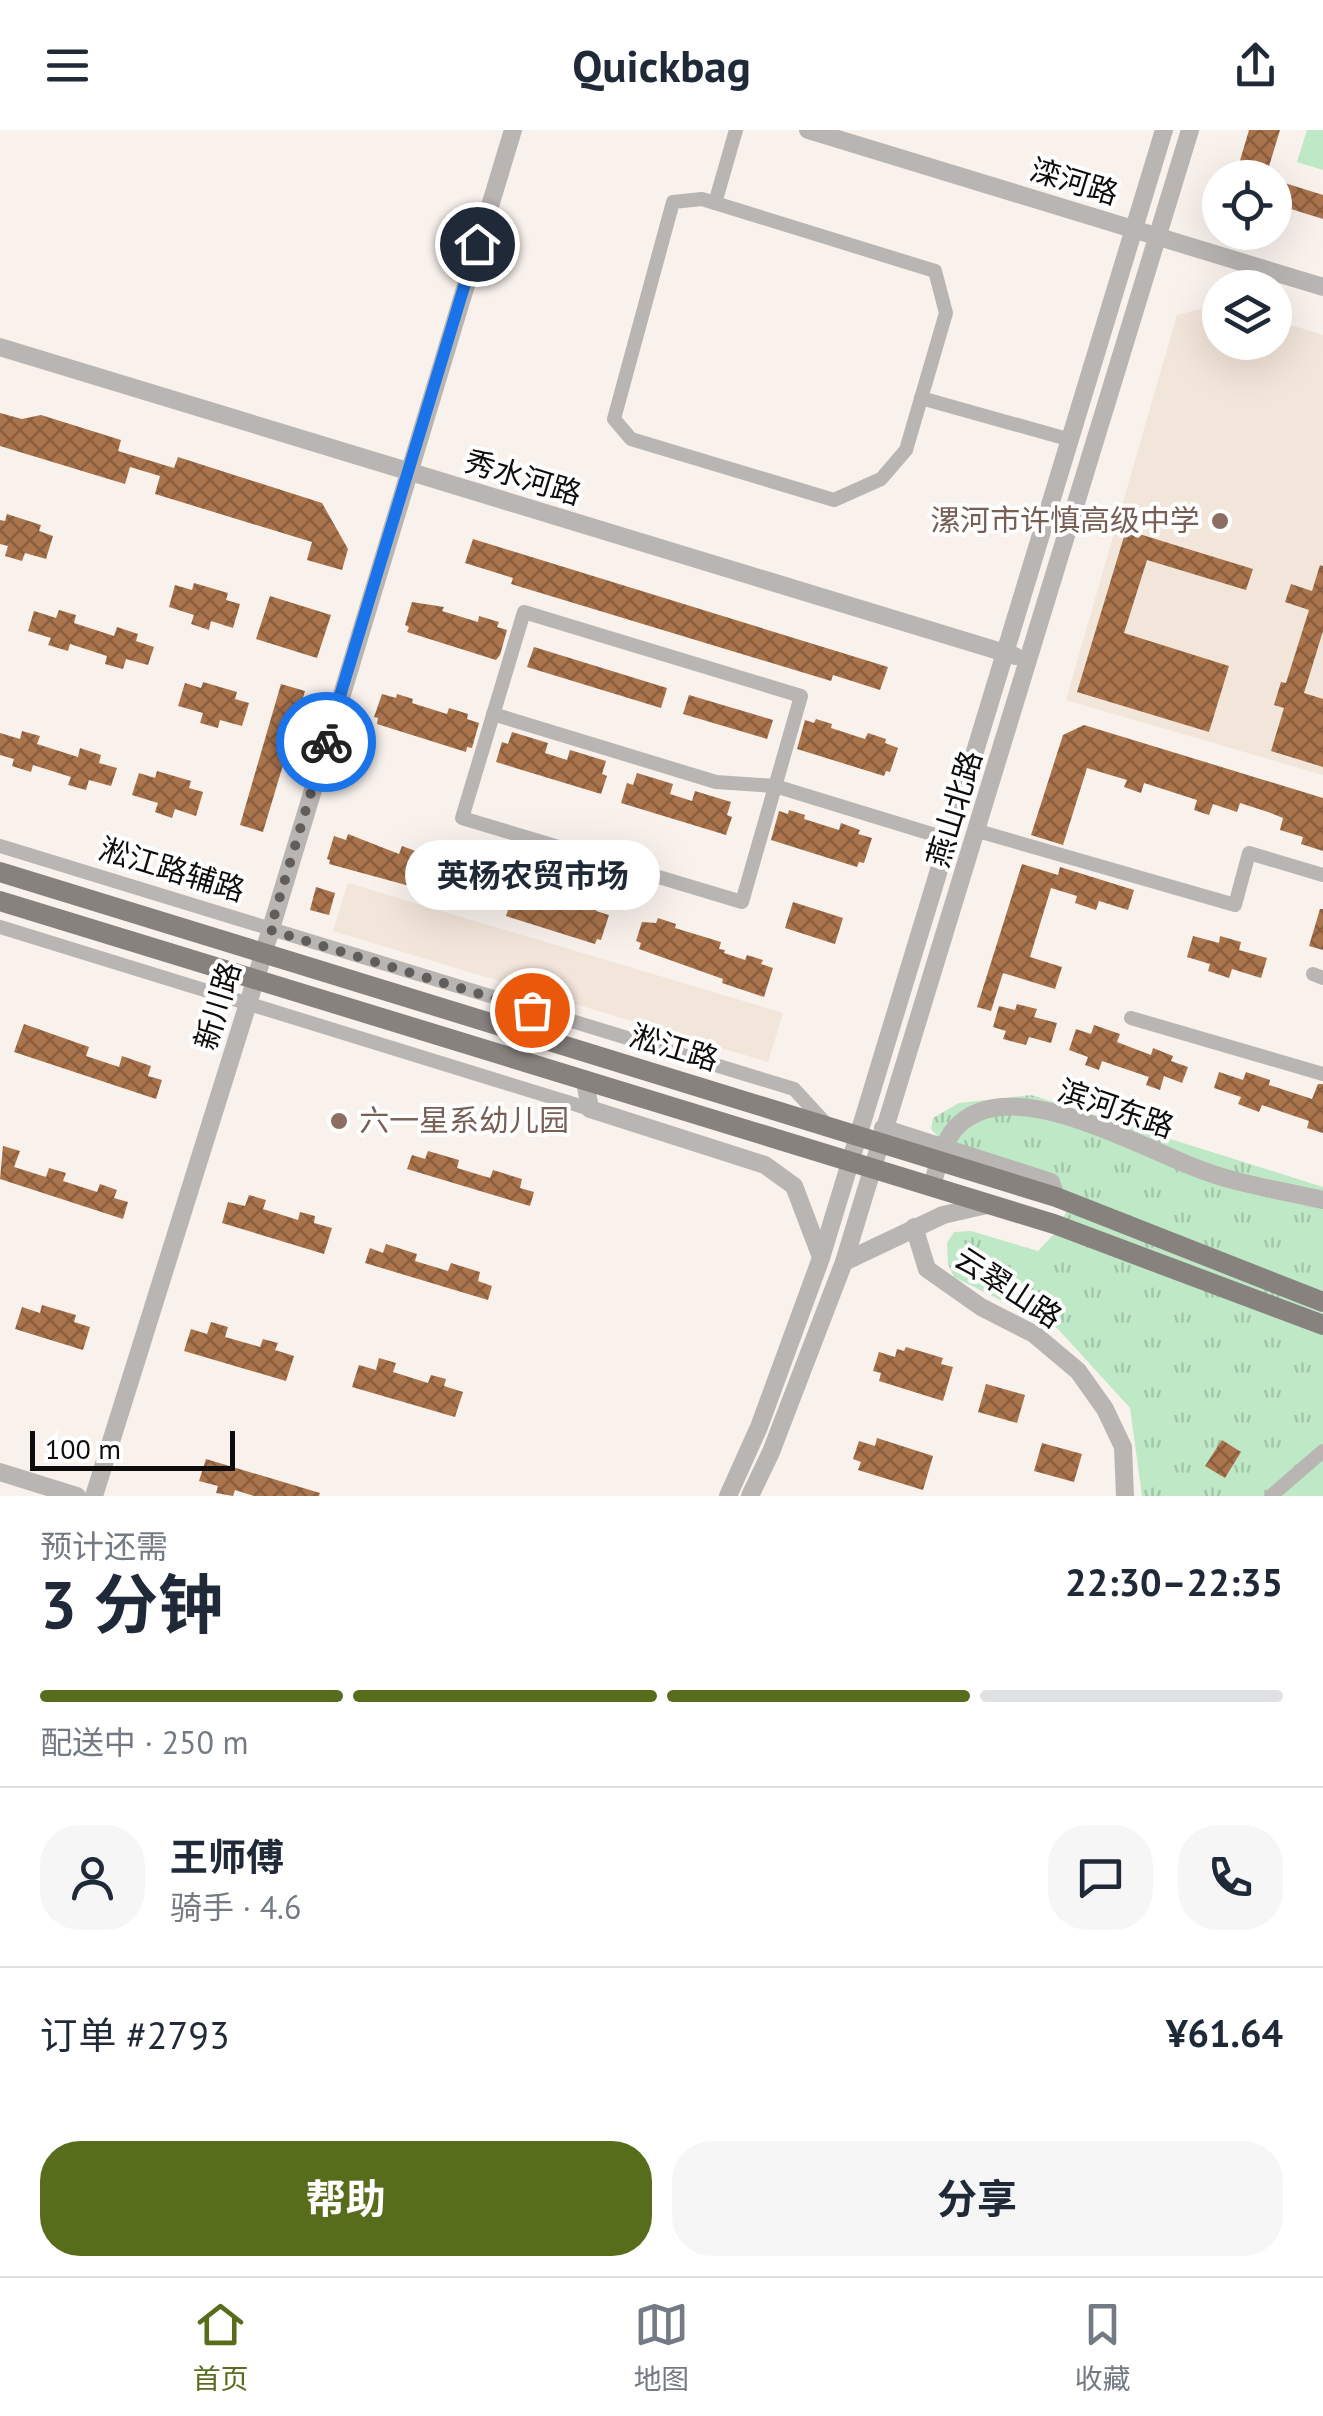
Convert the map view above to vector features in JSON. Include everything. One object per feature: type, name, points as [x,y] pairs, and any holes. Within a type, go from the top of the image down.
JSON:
[{"type":"main road","name":"淞江路","points":[[0,872],[830,1127],[942,1154],[1323,1302]]},
{"type":"main road","name":"淞江路","points":[[0,901],[1054,1224],[1323,1325]]},
{"type":"street","name":"新川路","points":[[94,1496],[264,954],[512,130]]},
{"type":"street","points":[[715,203],[736,130]]},
{"type":"street","name":"滦河路","points":[[808,130],[1323,288]]},
{"type":"street","name":"燕山北路","points":[[873,1136],[948,839],[1164,130]]},
{"type":"street","name":"燕山北路","points":[[728,1496],[760,1427],[821,1258],[873,1136],[978,831],[1190,130]]},
{"type":"street","points":[[702,199],[715,203],[935,271],[946,312],[906,450],[881,478],[834,500],[631,439],[614,419],[673,202],[702,199]]},
{"type":"street","name":"秀水河路","points":[[0,347],[1030,661]]},
{"type":"street","points":[[921,398],[1071,440]]},
{"type":"street","points":[[524,612],[801,696],[775,786],[742,902],[462,818],[524,612]]},
{"type":"street","points":[[494,714],[716,782],[775,786],[948,839]]},
{"type":"street","points":[[978,831],[1235,905],[1249,853],[1323,875]]},
{"type":"street","name":"淞江路辅路","points":[[0,846],[794,1089],[830,1127]]},
{"type":"street","points":[[0,926],[765,1164],[794,1186],[821,1258]]},
{"type":"street","points":[[1131,1018],[1323,1074]]},
{"type":"street","points":[[585,1081],[590,1109]]},
{"type":"street","name":"滨河东路","points":[[942,1154],[948,1135],[974,1114],[999,1106],[1044,1111],[1102,1128],[1205,1172],[1323,1200]]},
{"type":"street","points":[[932,1186],[942,1154]]},
{"type":"street","name":"燕山北路","points":[[750,1496],[771,1452],[844,1262],[861,1164]]},
{"type":"street","points":[[844,1262],[944,1215],[991,1204]]},
{"type":"street","name":"云翠山路","points":[[914,1227],[927,1268],[981,1307],[1034,1334],[1078,1371],[1105,1410],[1122,1447],[1126,1496]]},
{"type":"street","points":[[1270,1496],[1323,1451]]},
{"type":"street","points":[[0,1472],[77,1496]]},
{"type":"shaded area","name":"漯河市许慎高级中学","points":[[1202,309],[1202,360],[1292,360],[1292,325],[1323,335],[1323,775],[1066,700],[1177,315]]},
{"type":"shaded area","points":[[348,883],[783,1013],[768,1062],[333,931]]},
{"type":"green space","points":[[1307,130],[1323,130],[1323,170],[1297,162]]},
{"type":"green space","points":[[1031,1095],[1323,1187],[1323,1496],[1142,1496],[1130,1408],[1058,1329],[954,1277],[948,1264],[947,1243],[954,1232],[971,1231],[1038,1251],[1056,1232],[1075,1194],[958,1159],[931,1129],[933,1118],[959,1103]]},
{"type":"building","points":[[1249,130],[1280,130],[1271,160],[1240,160]]},
{"type":"building","points":[[1292,185],[1323,195],[1323,219],[1292,209]]},
{"type":"building","points":[[0,413],[22,419],[41,415],[121,440],[118,451],[174,468],[178,457],[322,503],[348,549],[342,570],[307,560],[312,542],[155,494],[160,476],[130,467],[125,484],[0,446]]},
{"type":"building","points":[[7,514],[41,525],[39,531],[53,536],[46,559],[25,553],[22,561],[5,556],[8,546],[0,544],[0,520],[5,521]]},
{"type":"building","points":[[1126,530],[1253,569],[1246,590],[1147,560],[1124,633],[1229,666],[1209,732],[1077,692]]},
{"type":"building","points":[[473,539],[888,667],[880,690],[833,675],[831,681],[511,584],[513,578],[465,563]]},
{"type":"building","points":[[1320,565],[1323,631],[1304,693],[1323,699],[1323,767],[1271,751],[1284,708],[1274,705],[1281,682],[1286,683],[1309,610],[1285,602],[1291,584],[1312,591]]},
{"type":"building","points":[[194,583],[228,593],[226,600],[240,604],[233,628],[211,621],[209,630],[191,624],[194,615],[169,607],[175,585],[192,590]]},
{"type":"building","points":[[270,596],[331,615],[317,658],[256,639]]},
{"type":"building","points":[[412,602],[444,607],[442,611],[478,622],[479,616],[499,622],[497,627],[507,630],[500,655],[496,660],[407,632],[409,627],[405,625]]},
{"type":"building","points":[[59,610],[76,615],[74,623],[114,636],[117,627],[138,634],[136,641],[154,647],[148,665],[126,659],[123,669],[105,664],[107,656],[70,644],[68,651],[48,645],[51,638],[28,631],[34,611],[56,618]]},
{"type":"building","points":[[534,647],[667,688],[661,708],[527,667]]},
{"type":"building","points":[[203,682],[237,692],[235,699],[249,703],[242,726],[220,720],[218,728],[200,723],[203,713],[178,706],[185,683],[201,688]]},
{"type":"building","points":[[281,684],[305,691],[263,832],[240,825]]},
{"type":"building","points":[[382,694],[396,698],[397,694],[447,714],[449,708],[468,714],[467,719],[479,723],[472,748],[467,747],[466,752],[377,724],[378,718],[374,717]]},
{"type":"building","points":[[689,695],[773,720],[767,739],[683,714]]},
{"type":"building","points":[[816,719],[865,739],[868,733],[886,739],[885,743],[898,748],[890,772],[886,771],[884,776],[797,749],[805,720],[814,723]]},
{"type":"building","points":[[1084,725],[1323,798],[1323,851],[1301,844],[1303,837],[1280,830],[1283,818],[1268,812],[1240,803],[1237,812],[1213,804],[1209,815],[1194,810],[1197,800],[1144,783],[1141,793],[1124,787],[1127,780],[1087,768],[1063,845],[1031,835],[1063,735]]},
{"type":"building","points":[[22,731],[40,736],[37,744],[78,757],[80,748],[101,755],[99,763],[117,768],[111,786],[89,780],[86,790],[68,785],[71,777],[33,765],[31,772],[12,766],[14,759],[0,755],[0,733],[20,739]]},
{"type":"building","points":[[512,732],[548,743],[545,753],[567,760],[570,750],[606,761],[602,774],[607,776],[601,794],[496,762],[502,742],[508,744]]},
{"type":"building","points":[[157,771],[191,781],[189,788],[203,792],[196,816],[175,809],[172,818],[155,812],[158,803],[132,795],[139,773],[155,778]]},
{"type":"building","points":[[637,773],[673,784],[670,794],[692,801],[695,791],[731,802],[727,815],[732,817],[726,835],[621,803],[627,783],[633,785]]},
{"type":"building","points":[[789,810],[839,830],[841,823],[872,838],[864,863],[859,862],[857,867],[771,840],[779,811],[788,814]]},
{"type":"building","points":[[348,834],[399,854],[402,846],[421,853],[419,857],[447,866],[448,862],[457,865],[459,859],[479,866],[477,872],[489,879],[483,900],[478,903],[429,887],[428,891],[329,864],[334,836],[346,840]]},
{"type":"building","points":[[1022,864],[1058,875],[1060,867],[1134,890],[1128,910],[1099,901],[1096,910],[1075,903],[1077,896],[1051,888],[1030,957],[1062,967],[1055,989],[1003,973],[991,1011],[977,1007]]},
{"type":"building","points":[[511,886],[526,890],[527,886],[577,906],[579,900],[598,906],[596,911],[609,915],[601,940],[597,939],[595,944],[506,916],[508,910],[504,909]]},
{"type":"building","points":[[316,887],[335,893],[329,915],[310,910]]},
{"type":"building","points":[[793,902],[843,918],[835,944],[785,928]]},
{"type":"building","points":[[1323,909],[1323,950],[1309,946]]},
{"type":"building","points":[[658,918],[676,924],[675,928],[721,942],[719,949],[724,953],[745,960],[747,955],[763,960],[761,964],[773,968],[764,997],[639,949],[641,943],[636,941],[642,922],[656,923]]},
{"type":"building","points":[[1193,936],[1219,943],[1220,936],[1241,942],[1239,950],[1267,958],[1261,978],[1232,969],[1229,978],[1208,971],[1210,964],[1187,957]]},
{"type":"building","points":[[1017,1004],[1037,1009],[1034,1017],[1057,1023],[1051,1043],[1029,1037],[1026,1045],[1003,1039],[1006,1031],[993,1027],[999,1006],[1015,1010]]},
{"type":"building","points":[[24,1024],[89,1047],[86,1056],[119,1067],[122,1056],[151,1066],[148,1076],[162,1080],[156,1099],[14,1052]]},
{"type":"building","points":[[1094,1025],[1120,1034],[1117,1042],[1151,1055],[1153,1048],[1173,1056],[1171,1061],[1188,1067],[1182,1083],[1164,1076],[1160,1090],[1146,1085],[1149,1077],[1102,1061],[1099,1070],[1085,1065],[1088,1057],[1069,1050],[1076,1029],[1091,1034]]},
{"type":"building","points":[[1219,1072],[1243,1080],[1246,1072],[1270,1080],[1269,1085],[1312,1099],[1318,1084],[1323,1084],[1323,1133],[1307,1128],[1309,1121],[1262,1105],[1259,1112],[1238,1104],[1241,1097],[1214,1088]]},
{"type":"building","points":[[3,1146],[20,1151],[14,1167],[46,1177],[49,1168],[66,1173],[63,1181],[97,1192],[100,1184],[117,1190],[114,1198],[128,1202],[123,1219],[0,1179]]},
{"type":"building","points":[[428,1151],[459,1160],[457,1168],[490,1178],[493,1170],[522,1179],[520,1188],[534,1192],[530,1206],[407,1169],[412,1155],[425,1159]]},
{"type":"building","points":[[249,1195],[266,1200],[263,1209],[298,1220],[300,1212],[315,1216],[314,1223],[332,1228],[324,1254],[222,1223],[228,1202],[245,1206]]},
{"type":"building","points":[[386,1244],[417,1254],[415,1261],[448,1271],[451,1263],[480,1272],[478,1281],[492,1286],[488,1300],[365,1263],[370,1248],[383,1253]]},
{"type":"building","points":[[42,1305],[76,1315],[74,1322],[90,1327],[83,1350],[15,1329],[22,1307],[40,1313]]},
{"type":"building","points":[[211,1322],[228,1327],[225,1337],[260,1347],[263,1339],[278,1343],[275,1350],[294,1356],[286,1381],[184,1351],[191,1329],[207,1334]]},
{"type":"building","points":[[906,1347],[943,1358],[941,1364],[953,1367],[943,1401],[879,1381],[881,1373],[873,1371],[879,1352],[895,1357],[897,1349],[904,1351]]},
{"type":"building","points":[[379,1358],[396,1363],[393,1372],[428,1383],[431,1375],[446,1379],[444,1386],[463,1392],[455,1417],[352,1387],[359,1365],[376,1370]]},
{"type":"building","points":[[986,1384],[1025,1395],[1017,1423],[978,1412]]},
{"type":"building","points":[[877,1438],[933,1456],[923,1490],[858,1470],[861,1462],[853,1459],[859,1441],[875,1446]]},
{"type":"building","points":[[1222,1440],[1241,1452],[1225,1478],[1205,1466]]},
{"type":"building","points":[[1042,1443],[1082,1454],[1074,1482],[1034,1471]]},
{"type":"building","points":[[206,1459],[320,1493],[216,1493],[218,1486],[199,1481]]},
{"type":"way so far","points":[[326,742],[270,930],[532,1010]]},
{"type":"place","name":"漯河市许慎高级中学","points":[[1220,521]]},
{"type":"place","name":"英杨农贸市场","points":[[532,1010]]},
{"type":"place","name":"六一星系幼儿园","points":[[339,1121]]},
{"type":"route","points":[[326,742],[477,244]]}]
